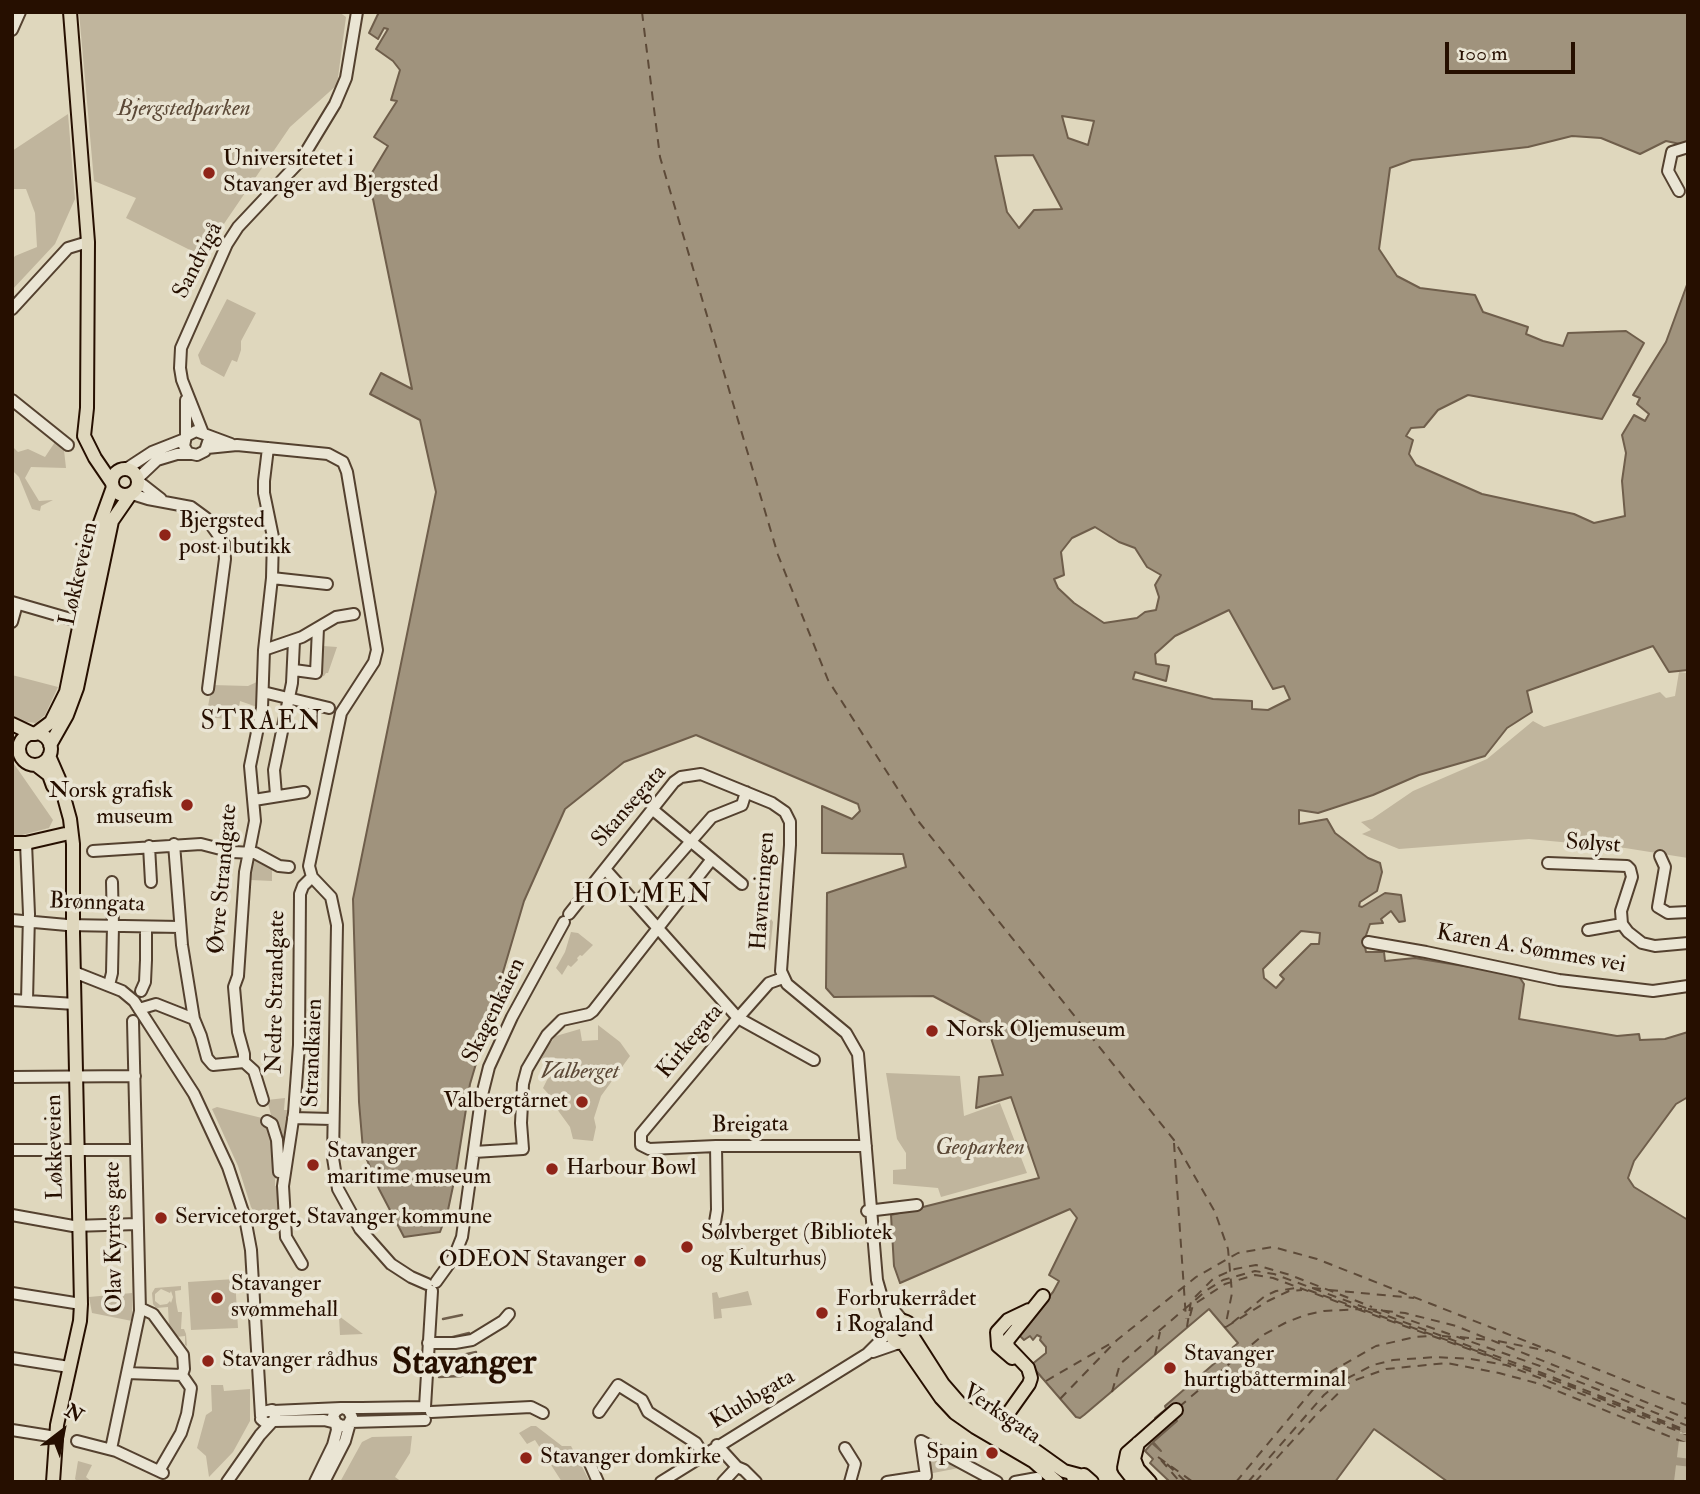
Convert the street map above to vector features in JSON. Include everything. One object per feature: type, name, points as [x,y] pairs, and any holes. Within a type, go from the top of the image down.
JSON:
[{"type":"main road","points":[[71,12],[88,248],[87,408],[84,436],[94,458],[120,495],[131,494],[136,489],[139,478],[101,454],[90,432],[87,408]]},
{"type":"main road","points":[[112,485],[114,475],[126,469]]},
{"type":"main road","name":"Løkkeveien","points":[[34,734],[51,722],[62,702],[100,523],[112,485]]},
{"type":"main road","name":"Løkkeveien","points":[[53,1482],[56,1437],[80,1321],[81,1304],[71,854],[73,844],[70,818],[49,751],[77,688],[112,521],[131,494]]},
{"type":"main road","points":[[12,724],[45,738],[49,751],[41,764],[36,765],[23,760],[16,740],[34,734]]},
{"type":"main road","name":"Løkkeveien","points":[[36,765],[44,770],[52,783],[71,854]]},
{"type":"main road","points":[[12,843],[26,843],[65,834]]},
{"type":"main road","name":"Verksgata","points":[[997,1429],[1031,1380],[1028,1368],[1007,1343],[1039,1301],[1008,1320],[997,1332],[998,1346],[1028,1371],[1031,1380]]},
{"type":"main road","points":[[903,1321],[912,1326],[905,1341],[893,1339],[891,1330],[894,1324],[903,1321]]},
{"type":"main road","name":"Verksgata","points":[[905,1341],[956,1400],[974,1415],[1036,1451],[1073,1478],[1088,1477],[1092,1482]]},
{"type":"main road","name":"Verksgata","points":[[905,1341],[940,1398],[955,1413],[1033,1461],[1057,1482]]},
{"type":"main road","points":[[1135,1482],[1125,1471],[1124,1460],[1130,1448],[1176,1410]]},
{"type":"main road","name":"Løkkeveien","points":[[45,1482],[56,1437]]},
{"type":"main road","points":[[1143,1437],[1136,1447],[1134,1459],[1138,1469],[1150,1482]]},
{"type":"street","points":[[12,30],[20,12]]},
{"type":"street","name":"Sandvigå","points":[[206,439],[185,394],[180,368],[181,348],[214,269],[238,227],[301,160],[335,104],[346,78],[357,12]]},
{"type":"street","points":[[1679,191],[1668,171],[1672,152],[1688,147]]},
{"type":"street","points":[[12,309],[57,260],[88,248]]},
{"type":"street","name":"Sandvigå","points":[[181,443],[185,394]]},
{"type":"street","points":[[12,400],[68,445]]},
{"type":"street","points":[[164,500],[144,488],[139,478],[195,431],[206,439],[268,448]]},
{"type":"street","points":[[181,443],[191,454],[200,454],[206,439]]},
{"type":"street","points":[[126,469],[152,452],[181,443]]},
{"type":"street","name":"Nedre Strandgate","points":[[268,448],[328,454],[343,462],[347,472],[377,650],[374,663],[345,705],[340,717],[309,863],[312,877],[303,886],[300,894],[299,1034],[293,1118],[284,1180],[286,1235],[302,1264]]},
{"type":"street","name":"Øvre Strandgate","points":[[263,1100],[254,1071],[244,1062],[234,987],[238,976],[248,853],[255,821],[250,766],[262,692],[272,578],[273,537],[264,493],[268,448]]},
{"type":"street","points":[[131,494],[191,507],[200,513],[225,545],[208,690]]},
{"type":"street","points":[[272,578],[327,584]]},
{"type":"street","points":[[12,622],[15,603],[81,622]]},
{"type":"street","points":[[264,650],[293,641],[336,617],[354,614]]},
{"type":"street","points":[[294,670],[316,673],[318,628]]},
{"type":"street","points":[[276,795],[274,770],[294,670],[293,641]]},
{"type":"street","points":[[262,692],[329,708]]},
{"type":"street","name":"Skansegata","points":[[567,918],[674,782],[690,774],[701,774],[780,808]]},
{"type":"street","points":[[254,800],[304,792]]},
{"type":"street","points":[[637,903],[712,817],[742,805],[746,792]]},
{"type":"street","name":"Havneringen","points":[[780,808],[790,822],[782,939],[783,978],[846,1033],[858,1054],[862,1074],[872,1281]]},
{"type":"street","points":[[652,809],[742,884]]},
{"type":"street","points":[[26,843],[27,1001]]},
{"type":"street","points":[[174,844],[180,927],[194,1020],[211,1064],[217,1066],[244,1062]]},
{"type":"street","points":[[93,851],[201,844],[248,853],[289,867]]},
{"type":"street","points":[[149,846],[151,882]]},
{"type":"street","points":[[1660,856],[1665,867],[1658,907],[1668,913],[1688,912]]},
{"type":"street","points":[[474,1153],[523,1149],[522,1102],[527,1069],[547,1035],[559,1022],[593,1011],[712,859]]},
{"type":"street","name":"Sølyst","points":[[1548,863],[1620,865],[1630,869],[1630,885],[1622,905],[1622,924]]},
{"type":"street","points":[[606,869],[738,1018],[814,1060]]},
{"type":"street","name":"Strandkaien","points":[[312,877],[331,897],[337,925],[332,1119],[335,1176],[350,1214],[384,1258],[405,1274],[431,1285]]},
{"type":"street","points":[[109,985],[112,973],[113,926],[111,882]]},
{"type":"street","name":"Skagenkaien","points":[[431,1285],[454,1257],[462,1237],[481,1100],[494,1055],[567,918]]},
{"type":"street","name":"Brønngata","points":[[12,920],[73,925],[180,927]]},
{"type":"street","points":[[1588,930],[1622,924],[1633,938],[1642,943],[1655,946],[1688,943]]},
{"type":"street","points":[[141,991],[145,971],[146,927]]},
{"type":"street","name":"Karen A. Sømmes vei","points":[[1368,942],[1559,980],[1653,991],[1688,986]]},
{"type":"street","points":[[74,972],[129,995],[201,1107],[238,1194],[251,1250],[257,1377],[268,1417],[227,1482]]},
{"type":"street","name":"Kirkegata","points":[[639,1141],[641,1134],[738,1018],[769,983],[783,978]]},
{"type":"street","points":[[12,1000],[75,1004]]},
{"type":"street","points":[[139,1009],[148,1004],[156,1004],[194,1020]]},
{"type":"street","name":"Olav Kyrres gate","points":[[111,1449],[140,1308],[133,1021]]},
{"type":"street","points":[[12,1077],[135,1076]]},
{"type":"street","points":[[293,1118],[332,1119]]},
{"type":"street","points":[[267,1121],[272,1124],[277,1140],[279,1173],[284,1180]]},
{"type":"street","name":"Breigata","points":[[639,1141],[649,1149],[866,1146]]},
{"type":"street","points":[[715,1222],[716,1146]]},
{"type":"street","points":[[12,1150],[135,1150]]},
{"type":"street","points":[[869,1211],[917,1205]]},
{"type":"street","points":[[12,1215],[78,1226],[137,1224]]},
{"type":"street","points":[[872,1281],[903,1321]]},
{"type":"street","points":[[872,1281],[891,1330]]},
{"type":"street","points":[[426,1411],[431,1285]]},
{"type":"street","points":[[12,1293],[81,1304]]},
{"type":"street","points":[[140,1308],[153,1314],[183,1355],[182,1375]]},
{"type":"street","points":[[428,1343],[470,1340],[505,1318]]},
{"type":"street","name":"Klubbgata","points":[[867,1354],[891,1330]]},
{"type":"street","name":"Klubbgata","points":[[661,1482],[867,1354],[905,1341]]},
{"type":"street","points":[[12,1359],[69,1367]]},
{"type":"street","points":[[127,1373],[182,1375]]},
{"type":"street","points":[[77,1441],[111,1449],[161,1472],[187,1418],[191,1388],[182,1375]]},
{"type":"street","points":[[599,1412],[618,1385],[642,1400],[648,1412],[696,1443],[704,1454]]},
{"type":"street","points":[[268,1417],[342,1408],[426,1411],[531,1407],[543,1413]]},
{"type":"street","points":[[324,1482],[347,1438],[350,1412],[342,1408]]},
{"type":"street","points":[[315,1482],[333,1445],[336,1423],[334,1414],[342,1408]]},
{"type":"street","points":[[268,1417],[324,1420],[342,1426],[426,1411]]},
{"type":"street","points":[[12,1430],[56,1437]]},
{"type":"street","points":[[887,1482],[926,1476],[921,1441],[997,1482]]},
{"type":"street","points":[[717,1446],[737,1467],[746,1482]]},
{"type":"street","points":[[845,1448],[855,1464],[850,1482]]},
{"type":"street","points":[[588,1459],[598,1482]]},
{"type":"street","points":[[55,1467],[60,1482]]},
{"type":"street","points":[[723,1482],[737,1467]]},
{"type":"street","points":[[737,1467],[756,1482]]},
{"type":"street","points":[[1015,1482],[1037,1478]]},
{"type":"green space","name":"Bjergstedparken","points":[[79,12],[339,12],[346,17],[337,85],[290,127],[202,256],[126,218],[136,198],[94,181]]},
{"type":"green space","points":[[68,114],[75,199],[55,244],[12,290],[12,260],[15,256],[37,247],[35,213],[26,189],[12,189],[12,151]]},
{"type":"green space","points":[[227,299],[256,313],[241,341],[237,362],[232,360],[224,377],[201,364],[198,355]]},
{"type":"green space","points":[[55,442],[64,450],[66,468],[31,467],[25,478],[39,501],[53,500],[41,506],[40,511],[32,509],[19,477],[12,470],[12,446],[18,452],[28,449],[45,457]]},
{"type":"green space","points":[[322,643],[323,646],[337,647],[328,673],[318,677]]},
{"type":"green space","points":[[1679,672],[1688,673],[1688,858],[1625,848],[1529,839],[1399,849],[1362,834],[1371,830],[1361,822],[1372,819],[1413,791],[1487,759],[1533,721],[1544,727],[1660,692],[1666,698],[1675,696]]},
{"type":"green space","points":[[12,675],[58,687],[45,715],[36,723],[19,721],[12,716]]},
{"type":"green space","points":[[259,681],[257,707],[240,701],[238,713],[228,713],[227,719],[206,717],[212,685],[248,686]]},
{"type":"green space","points":[[12,761],[53,820],[49,828],[12,835]]},
{"type":"green space","points":[[257,858],[272,869],[272,881],[251,880],[252,861]]},
{"type":"green space","points":[[771,919],[773,922],[770,951],[755,929]]},
{"type":"green space","points":[[571,932],[578,933],[593,945],[577,958],[571,967],[568,965],[562,975],[556,968],[565,952]]},
{"type":"green space","name":"Valberget","points":[[598,1025],[620,1042],[630,1056],[601,1096],[594,1118],[596,1127],[593,1141],[573,1139],[570,1127],[543,1088],[548,1078],[545,1071],[547,1067],[542,1058],[556,1036],[580,1029],[582,1041],[598,1040]]},
{"type":"green space","name":"Geoparken","points":[[886,1073],[960,1076],[964,1116],[1000,1103],[1027,1173],[941,1197],[938,1188],[893,1184],[893,1170],[906,1169],[906,1153],[897,1139]]},
{"type":"green space","points":[[285,1098],[284,1110],[291,1110],[285,1133],[282,1173],[275,1179],[275,1186],[281,1187],[280,1217],[258,1219],[212,1109],[217,1107],[262,1118],[271,1115],[267,1100]]},
{"type":"green space","points":[[235,1279],[238,1328],[191,1330],[188,1282]]},
{"type":"green space","points":[[181,1286],[181,1290],[175,1291],[176,1302],[178,1312],[182,1312],[181,1329],[184,1329],[186,1334],[187,1346],[185,1336],[176,1337],[169,1328],[168,1307],[156,1308],[153,1304],[152,1293],[155,1288]],"holes":[[[161,1289],[170,1293],[171,1291],[173,1297],[171,1303],[170,1301],[160,1305],[155,1301],[155,1294]]]},
{"type":"green space","points":[[748,1291],[752,1305],[721,1309],[722,1318],[714,1319],[712,1293],[717,1292],[719,1298]]},
{"type":"green space","points":[[132,1293],[132,1321],[92,1313],[89,1297]]},
{"type":"green space","points":[[339,1316],[363,1334],[340,1335]]},
{"type":"green space","points":[[211,1385],[223,1385],[224,1391],[250,1389],[250,1421],[233,1452],[209,1477],[206,1456],[197,1448],[206,1415],[212,1411]]},
{"type":"green space","points":[[536,1426],[562,1446],[571,1446],[590,1482],[562,1482],[535,1440],[527,1444],[519,1433]]},
{"type":"green space","points":[[412,1436],[410,1453],[395,1477],[402,1482],[340,1482],[362,1442],[372,1437]]},
{"type":"green space","points":[[926,1451],[932,1451],[964,1467],[928,1474]]},
{"type":"green space","points":[[78,1461],[92,1465],[86,1477],[92,1482],[78,1482],[75,1479]]},
{"type":"shaded area","points":[[379,12],[1688,12],[1688,142],[1680,144],[1666,141],[1640,154],[1601,138],[1572,136],[1528,147],[1412,160],[1390,168],[1379,249],[1397,276],[1420,288],[1475,295],[1483,312],[1528,327],[1526,334],[1543,341],[1563,346],[1568,333],[1626,331],[1644,343],[1602,419],[1468,395],[1438,410],[1424,427],[1411,428],[1406,436],[1413,440],[1409,454],[1416,465],[1482,494],[1574,514],[1594,523],[1625,516],[1622,481],[1626,453],[1622,435],[1634,415],[1645,421],[1649,414],[1637,404],[1640,398],[1633,395],[1666,342],[1688,282],[1688,670],[1669,672],[1653,646],[1527,691],[1532,712],[1507,728],[1485,756],[1419,775],[1373,795],[1318,813],[1299,810],[1299,824],[1327,819],[1335,833],[1368,858],[1380,863],[1382,872],[1377,891],[1360,902],[1359,906],[1362,907],[1385,893],[1401,895],[1405,921],[1399,922],[1391,911],[1381,919],[1383,923],[1370,924],[1364,941],[1366,952],[1384,952],[1385,961],[1415,958],[1518,975],[1524,984],[1519,1019],[1617,1036],[1639,1034],[1640,1040],[1665,1039],[1688,1032],[1688,1097],[1676,1104],[1634,1161],[1628,1178],[1634,1187],[1688,1220],[1688,1482],[1448,1482],[1374,1429],[1335,1482],[1170,1482],[1150,1463],[1153,1459],[1145,1451],[1152,1443],[1161,1451],[1153,1442],[1177,1421],[1175,1419],[1164,1429],[1155,1418],[1166,1409],[1165,1406],[1238,1343],[1209,1309],[1084,1415],[1076,1417],[1031,1365],[1046,1353],[1041,1337],[1037,1335],[1033,1340],[1030,1336],[1024,1340],[1019,1335],[1059,1281],[1049,1275],[1077,1218],[1070,1209],[900,1283],[894,1266],[891,1215],[1039,1178],[1011,1097],[976,1108],[979,1077],[1003,1075],[990,1035],[980,1021],[933,996],[834,997],[826,988],[827,893],[906,867],[903,854],[822,853],[822,806],[852,819],[860,811],[858,804],[696,735],[624,762],[565,809],[524,901],[470,1084],[456,1172],[440,1232],[404,1237],[379,1189],[363,1150],[353,899],[436,492],[420,420],[370,394],[381,373],[412,389],[373,199],[361,191],[388,146],[374,137],[397,101],[391,100],[400,70],[393,61],[376,49],[388,29],[384,28],[378,39],[369,33]],"holes":[[[1062,116],[1094,121],[1088,145],[1068,138]],[[1033,155],[1062,209],[1034,210],[1019,228],[1007,212],[995,156]],[[1095,527],[1119,542],[1135,548],[1147,567],[1161,575],[1155,585],[1159,597],[1156,610],[1145,612],[1137,618],[1104,623],[1074,603],[1058,588],[1054,579],[1064,575],[1061,552],[1072,538]],[[1229,610],[1273,689],[1284,686],[1290,699],[1268,710],[1252,709],[1252,701],[1213,699],[1133,679],[1135,672],[1166,681],[1169,666],[1156,664],[1155,654],[1175,636]],[[1301,931],[1320,933],[1319,944],[1311,944],[1280,975],[1284,979],[1276,988],[1264,978],[1263,969]]]},
{"type":"waterway","points":[[443,1319],[462,1315]]},
{"type":"waterway","points":[[449,1338],[469,1333]]},
{"type":"waterway","points":[[441,1358],[476,1352]]},
{"type":"waterway","points":[[439,1377],[461,1376],[482,1370]]},
{"type":"ferry route","points":[[642,12],[660,157],[778,555],[828,680],[919,822],[1174,1140],[1215,1212],[1228,1249],[1232,1293],[1225,1328]]},
{"type":"ferry route","points":[[1174,1143],[1186,1319]]},
{"type":"ferry route","points":[[1060,1399],[1117,1340],[1196,1277],[1238,1253],[1273,1247],[1317,1259],[1688,1405]]},
{"type":"ferry route","points":[[1187,1327],[1191,1301],[1214,1278],[1235,1269],[1256,1265],[1290,1275],[1372,1307]]},
{"type":"ferry route","points":[[1112,1392],[1120,1364],[1207,1290],[1223,1280],[1255,1271],[1274,1274],[1542,1373],[1688,1431]]},
{"type":"ferry route","points":[[1190,1316],[1193,1305],[1225,1284],[1255,1275],[1273,1278],[1351,1307]]},
{"type":"ferry route","points":[[1232,1323],[1265,1296],[1296,1288]]},
{"type":"ferry route","points":[[1312,1288],[1324,1289]]},
{"type":"ferry route","points":[[1226,1327],[1268,1301],[1289,1291],[1302,1290]]},
{"type":"ferry route","points":[[1308,1290],[1358,1308]]},
{"type":"ferry route","points":[[1329,1290],[1414,1298]]},
{"type":"ferry route","points":[[1357,1309],[1541,1375],[1688,1433]]},
{"type":"ferry route","points":[[1179,1407],[1263,1335],[1285,1323],[1324,1311],[1362,1309]]},
{"type":"ferry route","points":[[1368,1309],[1405,1313],[1456,1326],[1688,1419]]},
{"type":"ferry route","points":[[1364,1310],[1496,1358]]},
{"type":"ferry route","points":[[1381,1310],[1540,1366],[1688,1426]]},
{"type":"ferry route","points":[[1155,1355],[1160,1332]]},
{"type":"ferry route","points":[[1236,1482],[1316,1386],[1332,1371],[1376,1346],[1430,1336]]},
{"type":"ferry route","points":[[1442,1336],[1454,1337]]},
{"type":"ferry route","points":[[1460,1337],[1489,1340]]},
{"type":"ferry route","points":[[1498,1341],[1548,1351]]},
{"type":"ferry route","points":[[1046,1381],[1113,1342]]},
{"type":"ferry route","points":[[1248,1482],[1324,1395],[1338,1383],[1373,1365],[1393,1360],[1436,1357],[1506,1365],[1688,1435]]},
{"type":"ferry route","points":[[1255,1482],[1350,1382],[1386,1369],[1447,1363],[1540,1384],[1688,1444]]},
{"type":"ferry route","points":[[1158,1457],[1193,1482]]},
{"type":"ferry route","points":[[1161,1460],[1180,1482]]},
{"type":"ferry route","points":[[1167,1464],[1186,1482]]},
{"type":"tunnel","points":[[1682,1482],[1688,1433]]},
{"type":"place","name":"Universitetet i Stavanger avd Bjergsted","points":[[209,173]]},
{"type":"place","name":"Bjergsted post i butikk","points":[[165,535]]},
{"type":"place","name":"Norsk grafisk museum","points":[[187,805]]},
{"type":"place","name":"Norsk Oljemuseum","points":[[932,1031]]},
{"type":"place","name":"Valbergtårnet","points":[[582,1102]]},
{"type":"place","name":"Stavanger maritime museum","points":[[313,1165]]},
{"type":"place","name":"Harbour Bowl","points":[[552,1169]]},
{"type":"place","name":"Servicetorget, Stavanger kommune","points":[[161,1218]]},
{"type":"place","name":"Sølvberget (Bibliotek og Kulturhus)","points":[[687,1247]]},
{"type":"place","name":"ODEON Stavanger","points":[[640,1261]]},
{"type":"place","name":"Stavanger svømmehall","points":[[217,1298]]},
{"type":"place","name":"Forbrukerrådet i Rogaland","points":[[822,1313]]},
{"type":"place","name":"Stavanger rådhus","points":[[208,1361]]},
{"type":"place","name":"Stavanger hurtigbåtterminal","points":[[1170,1368]]},
{"type":"place","name":"Spain","points":[[992,1453]]},
{"type":"place","name":"Stavanger domkirke","points":[[526,1458]]},
{"type":"district","name":"STRAEN","points":[[262,723]]},
{"type":"district","name":"HOLMEN","points":[[643,896]]},
{"type":"district","name":"Stavanger","points":[[464,1365]]}]
